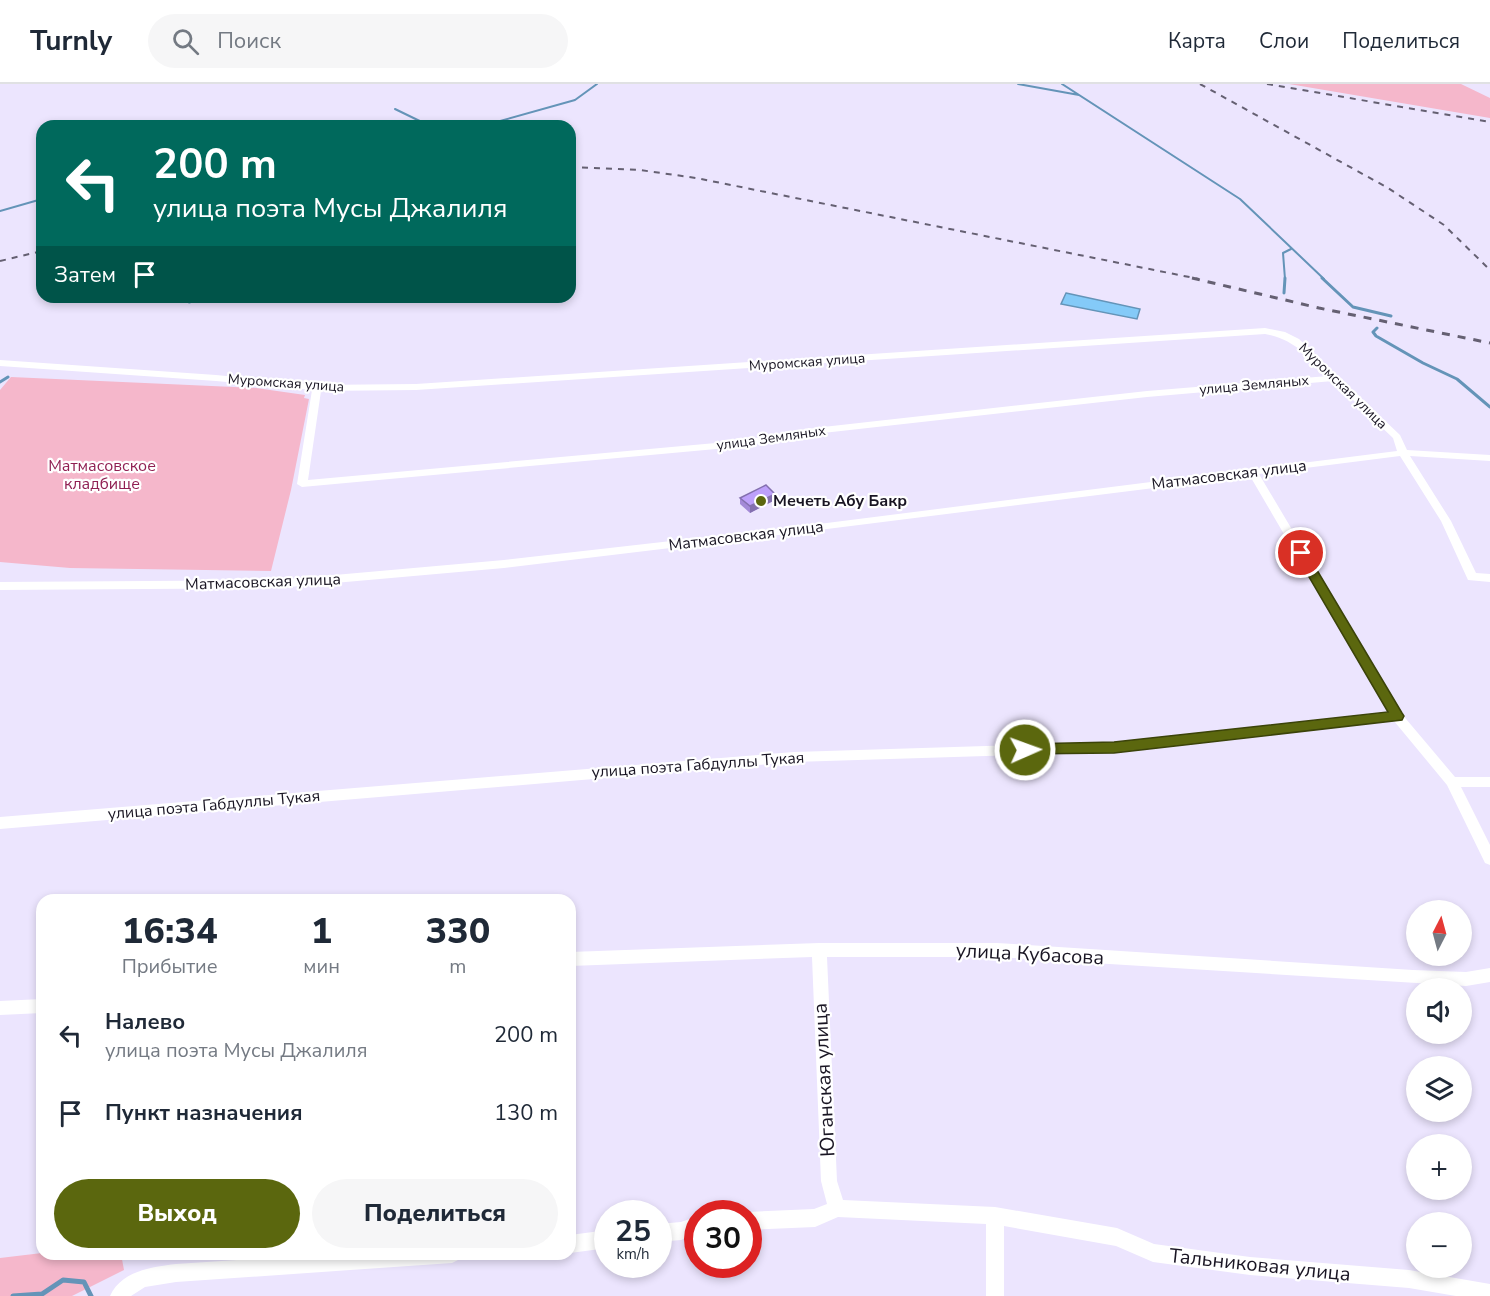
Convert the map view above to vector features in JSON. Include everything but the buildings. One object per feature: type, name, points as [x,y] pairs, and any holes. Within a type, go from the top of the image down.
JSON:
[{"type":"street","name":"Муромская улица","points":[[0,363],[216,378],[317,388],[416,387],[1264,331],[1282,334],[1296,341],[1396,437],[1403,453],[1446,521],[1472,577],[1490,578]]},
{"type":"street","name":"улица Земляных","points":[[317,388],[302,484],[738,444],[814,431],[1147,394],[1335,378]]},
{"type":"street","name":"Матмасовская улица","points":[[0,586],[278,584],[504,564],[804,530],[1403,453],[1490,458]]},
{"type":"street","points":[[1252,471],[1397,716],[1452,782],[1490,859]]},
{"type":"street","name":"улица поэта Габдуллы Тукая","points":[[0,823],[794,757],[1114,747],[1397,716]]},
{"type":"street","points":[[1452,782],[1490,782]]},
{"type":"street","name":"улица Кубасова","points":[[576,959],[819,950],[997,950],[1413,977],[1466,979],[1490,975]]},
{"type":"street","name":"Юганская улица","points":[[819,950],[829,1181],[837,1208]]},
{"type":"street","points":[[0,1008],[36,1006]]},
{"type":"street","name":"Тальниковая улица","points":[[762,1220],[815,1218],[837,1208],[995,1216],[1117,1237],[1153,1253],[1250,1266],[1409,1279],[1490,1293]]},
{"type":"street","points":[[995,1216],[995,1296]]},
{"type":"street","points":[[576,1243],[594,1241]]},
{"type":"street","points":[[119,1296],[124,1288],[144,1278],[177,1273],[365,1260]]},
{"type":"green space","points":[[1289,84],[1461,84],[1490,98],[1490,118]]},
{"type":"green space","name":"Матмасовское кладбище","points":[[11,377],[256,388],[305,395],[304,398],[309,399],[291,490],[271,571],[70,568],[0,562],[0,390]]},
{"type":"green space","points":[[36,1254],[36,1260],[122,1260],[124,1270],[72,1296],[0,1296],[0,1258]]},
{"type":"water","points":[[1066,293],[1140,309],[1137,319],[1061,304]]},
{"type":"waterway","points":[[503,120],[575,100],[597,84]]},
{"type":"waterway","points":[[1018,84],[1079,95]]},
{"type":"waterway","points":[[1062,84],[1240,199],[1324,279]]},
{"type":"waterway","points":[[395,109],[418,120]]},
{"type":"waterway","points":[[0,211],[36,201]]},
{"type":"waterway","points":[[1285,279],[1283,253],[1291,249]]},
{"type":"waterway","points":[[1322,278],[1353,307],[1391,316]]},
{"type":"waterway","points":[[1284,293],[1285,279]]},
{"type":"waterway","points":[[1377,328],[1373,332],[1376,336],[1423,363],[1457,379],[1490,407]]},
{"type":"waterway","points":[[0,382],[8,377]]},
{"type":"waterway","points":[[13,1296],[42,1294],[63,1280],[84,1282],[91,1296]]},
{"type":"railway","points":[[1200,84],[1388,188],[1444,225],[1490,270]]},
{"type":"railway","points":[[1267,84],[1490,122]]},
{"type":"railway","points":[[576,167],[640,170],[696,178],[1199,279]]},
{"type":"railway","points":[[0,261],[36,252]]},
{"type":"railway","points":[[1192,278],[1319,308],[1490,343]]},
{"type":"place","name":"Мечеть Абу Бакр","points":[[761,501]]},
{"type":"route","points":[[1025,750],[1114,747],[1397,716],[1301,553]]}]
